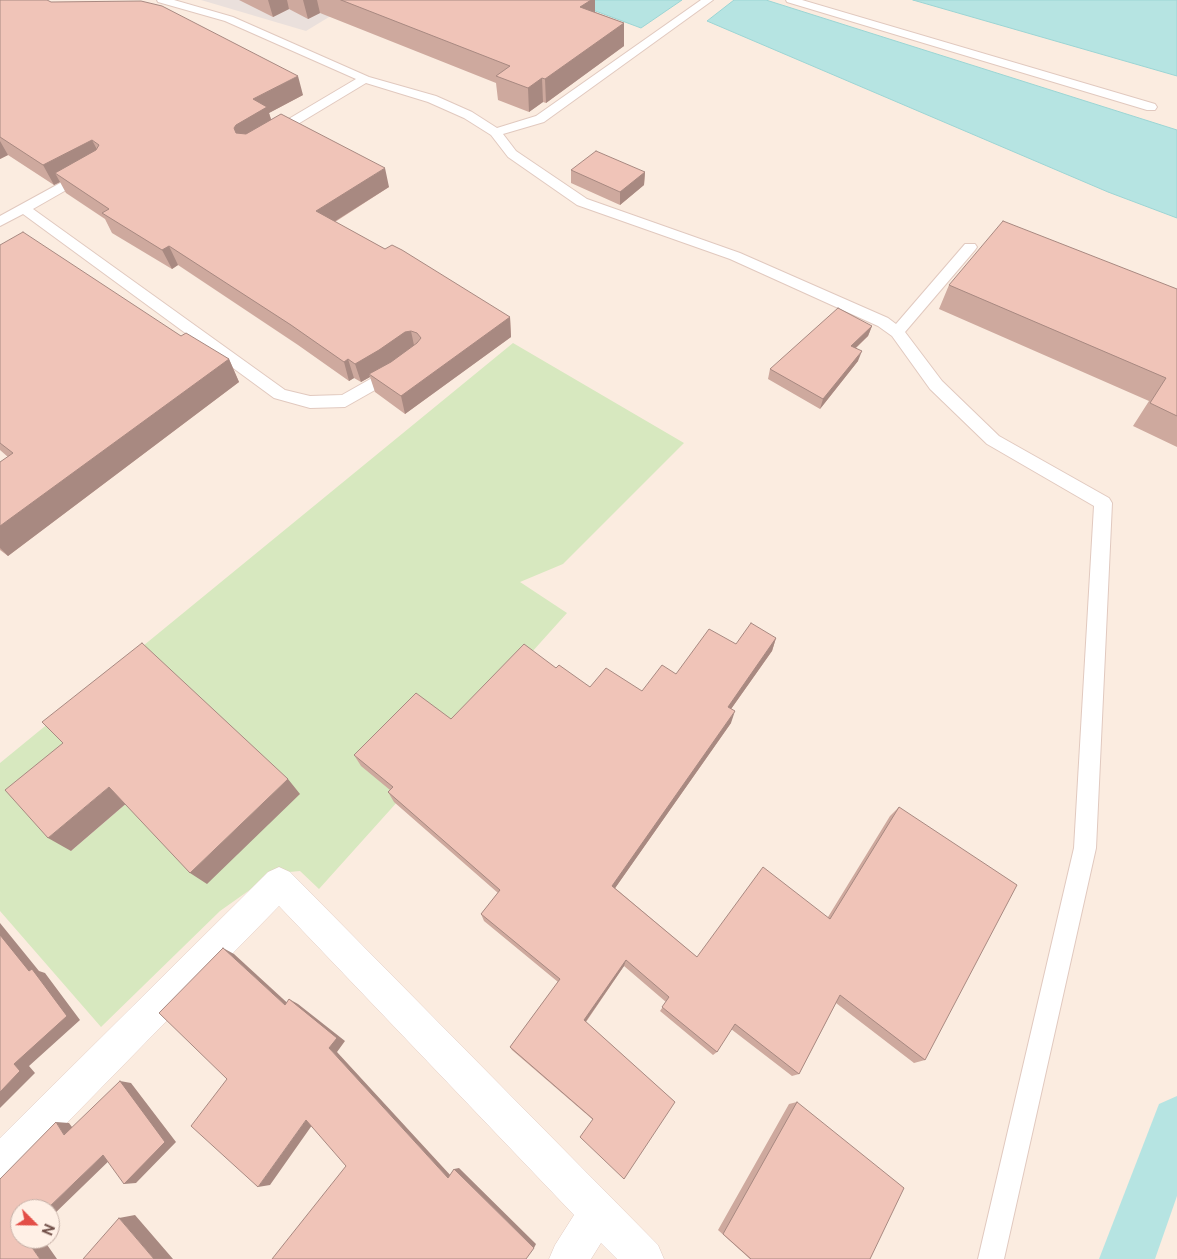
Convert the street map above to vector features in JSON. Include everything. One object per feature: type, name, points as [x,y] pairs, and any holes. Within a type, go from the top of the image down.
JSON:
[{"type":"street","points":[[0,1166],[279,883],[644,1259]]},
{"type":"street","points":[[569,1259],[598,1212]]},
{"type":"lane","points":[[162,0],[180,3],[229,19],[365,79],[432,99],[468,115],[495,132],[512,154],[582,202],[736,256],[883,322],[897,332],[936,385],[993,440],[1103,503],[1085,848],[991,1259]]},
{"type":"lane","points":[[495,132],[540,119],[708,0]]},
{"type":"lane","points":[[791,0],[1151,108]]},
{"type":"lane","points":[[265,139],[365,79]]},
{"type":"lane","points":[[0,222],[92,170]]},
{"type":"lane","points":[[23,208],[280,394],[310,402],[345,401],[403,366]]},
{"type":"lane","points":[[897,332],[970,247]]},
{"type":"shaded area","points":[[201,0],[357,0],[306,31]]},
{"type":"green space","points":[[513,343],[684,443],[563,564],[520,582],[567,613],[319,889],[300,871],[268,877],[220,911],[101,1027],[0,911],[0,763]],"holes":[[[84,759],[128,802],[71,851]]]},
{"type":"water","points":[[566,0],[682,0],[641,28]]},
{"type":"water","points":[[734,0],[766,0],[1177,130],[1177,218],[1108,192],[707,21]]},
{"type":"water","points":[[913,0],[1177,0],[1177,76]]},
{"type":"building","points":[[0,0],[47,0],[51,2],[141,1],[162,6],[298,76],[253,99],[267,107],[236,125],[234,128],[236,133],[246,134],[281,114],[385,168],[316,211],[385,249],[392,245],[402,250],[510,317],[401,396],[369,374],[391,362],[417,343],[421,338],[417,333],[405,332],[355,364],[348,359],[344,362],[291,325],[169,246],[162,250],[102,213],[109,209],[55,173],[96,150],[99,145],[92,140],[43,165],[0,137]]},
{"type":"building","points":[[341,0],[591,0],[580,7],[624,23],[545,79],[542,78],[528,88],[496,76],[510,66]]},
{"type":"building","points":[[596,151],[645,172],[620,192],[571,170]]},
{"type":"building","points":[[1003,221],[1177,289],[1177,416],[1150,403],[1166,378],[949,285]]},
{"type":"building","points":[[23,232],[181,336],[186,333],[229,359],[0,526],[0,462],[13,453],[0,443],[0,245]]},
{"type":"building","points":[[838,308],[872,326],[851,346],[862,351],[823,399],[770,369]]},
{"type":"building","points":[[751,623],[776,638],[728,707],[735,711],[612,886],[697,957],[763,867],[830,919],[899,807],[1017,885],[925,1060],[840,995],[799,1074],[735,1024],[717,1052],[662,1007],[669,997],[626,960],[584,1020],[675,1102],[624,1179],[580,1137],[593,1119],[510,1047],[560,979],[481,914],[500,890],[388,792],[393,787],[354,755],[416,693],[451,719],[524,644],[556,668],[559,665],[590,687],[606,668],[642,691],[662,665],[676,674],[709,629],[736,644]]},
{"type":"building","points":[[142,643],[288,779],[190,873],[109,787],[48,838],[5,790],[63,743],[42,722]]},
{"type":"building","points":[[0,935],[29,971],[32,969],[67,1016],[14,1064],[20,1071],[0,1092]]},
{"type":"building","points":[[223,948],[285,1005],[289,999],[337,1038],[329,1048],[448,1178],[454,1169],[534,1248],[526,1259],[272,1259],[346,1166],[306,1120],[258,1187],[191,1126],[227,1079],[159,1013]]},
{"type":"building","points":[[120,1081],[165,1142],[124,1184],[103,1155],[57,1199],[10,1199],[10,1249],[33,1249],[40,1259],[0,1259],[0,1179],[56,1122],[64,1135]]},
{"type":"building","points":[[797,1102],[904,1188],[870,1259],[751,1259],[723,1234]]},
{"type":"building","points":[[119,1218],[154,1259],[83,1259]]},
{"type":"waterway","points":[[1127,1259],[1177,1122]]}]
